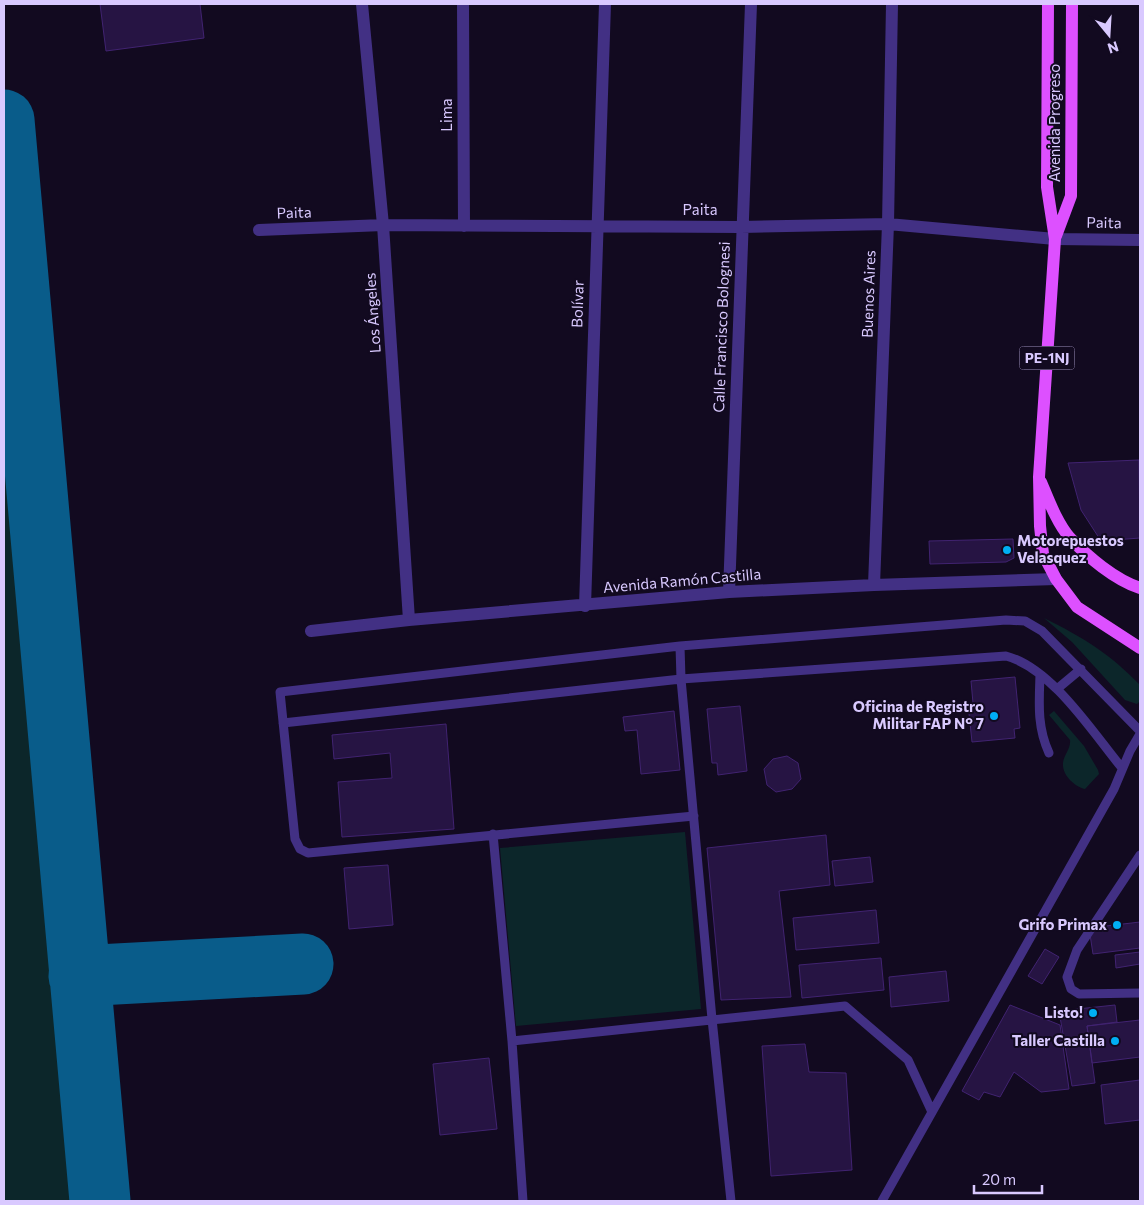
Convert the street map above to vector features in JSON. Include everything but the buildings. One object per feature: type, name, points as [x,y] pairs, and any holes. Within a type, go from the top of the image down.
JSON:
[{"type":"main road","name":"Avenida Progreso","points":[[1048,4],[1048,187],[1055,239],[1039,478],[1040,526],[1043,554],[1056,579],[1077,607],[1140,648]]},
{"type":"main road","name":"Avenida Progreso","points":[[1055,239],[1071,196],[1072,4]]},
{"type":"main road","name":"Avenida Progreso","points":[[1039,478],[1056,514],[1070,537],[1102,566],[1140,588]]},
{"type":"street","name":"Los Ángeles","points":[[362,4],[383,225],[409,620]]},
{"type":"street","name":"Lima","points":[[463,4],[464,226]]},
{"type":"street","name":"Bolívar","points":[[585,606],[605,4]]},
{"type":"street","name":"Calle Francisco Bolognesi","points":[[730,592],[741,227],[751,4]]},
{"type":"street","name":"Buenos Aires","points":[[874,585],[888,224],[892,4]]},
{"type":"street","name":"Paita","points":[[259,230],[383,225],[741,227],[888,224],[1055,239],[1140,240]]},
{"type":"street","name":"Avenida Ramón Castilla","points":[[311,631],[409,620],[730,592],[1056,579]]},
{"type":"lane","points":[[694,816],[308,852],[300,848],[295,839],[280,692],[680,646],[1006,620],[1025,621],[1042,632],[1081,669],[1140,732],[1114,789],[882,1201]]},
{"type":"lane","points":[[680,646],[712,1019],[731,1201]]},
{"type":"lane","points":[[283,723],[682,679],[1006,656],[1021,661],[1057,689],[1122,768]]},
{"type":"lane","points":[[1057,689],[1081,669]]},
{"type":"lane","points":[[1040,675],[1038,718],[1041,736],[1049,753]]},
{"type":"lane","points":[[493,834],[512,1041],[523,1201]]},
{"type":"lane","points":[[1140,855],[1077,950],[1067,977],[1071,989],[1079,994],[1140,993]]},
{"type":"lane","points":[[512,1041],[846,1006],[908,1060],[932,1112]]},
{"type":"green space","points":[[4,428],[73,1201],[4,1201]]},
{"type":"green space","points":[[1044,618],[1072,632],[1118,664],[1140,685],[1140,701],[1137,704],[1125,700],[1072,642]]},
{"type":"green space","points":[[1054,711],[1084,746],[1098,770],[1099,774],[1085,789],[1073,783],[1064,772],[1063,763],[1070,740],[1049,715]]},
{"type":"green space","points":[[685,832],[701,1009],[516,1026],[500,848]]},
{"type":"taxiway","points":[[4,120],[100,1201]]},
{"type":"taxiway","points":[[79,976],[303,964]]},
{"type":"place","name":"Motorepuestos Velasquez","points":[[1007,550]]},
{"type":"place","name":"Oficina de Registro Militar FAP N° 7","points":[[994,716]]},
{"type":"place","name":"Grifo Primax","points":[[1117,925]]},
{"type":"place","name":"Listo!","points":[[1093,1013]]},
{"type":"place","name":"Taller Castilla","points":[[1115,1041]]}]
